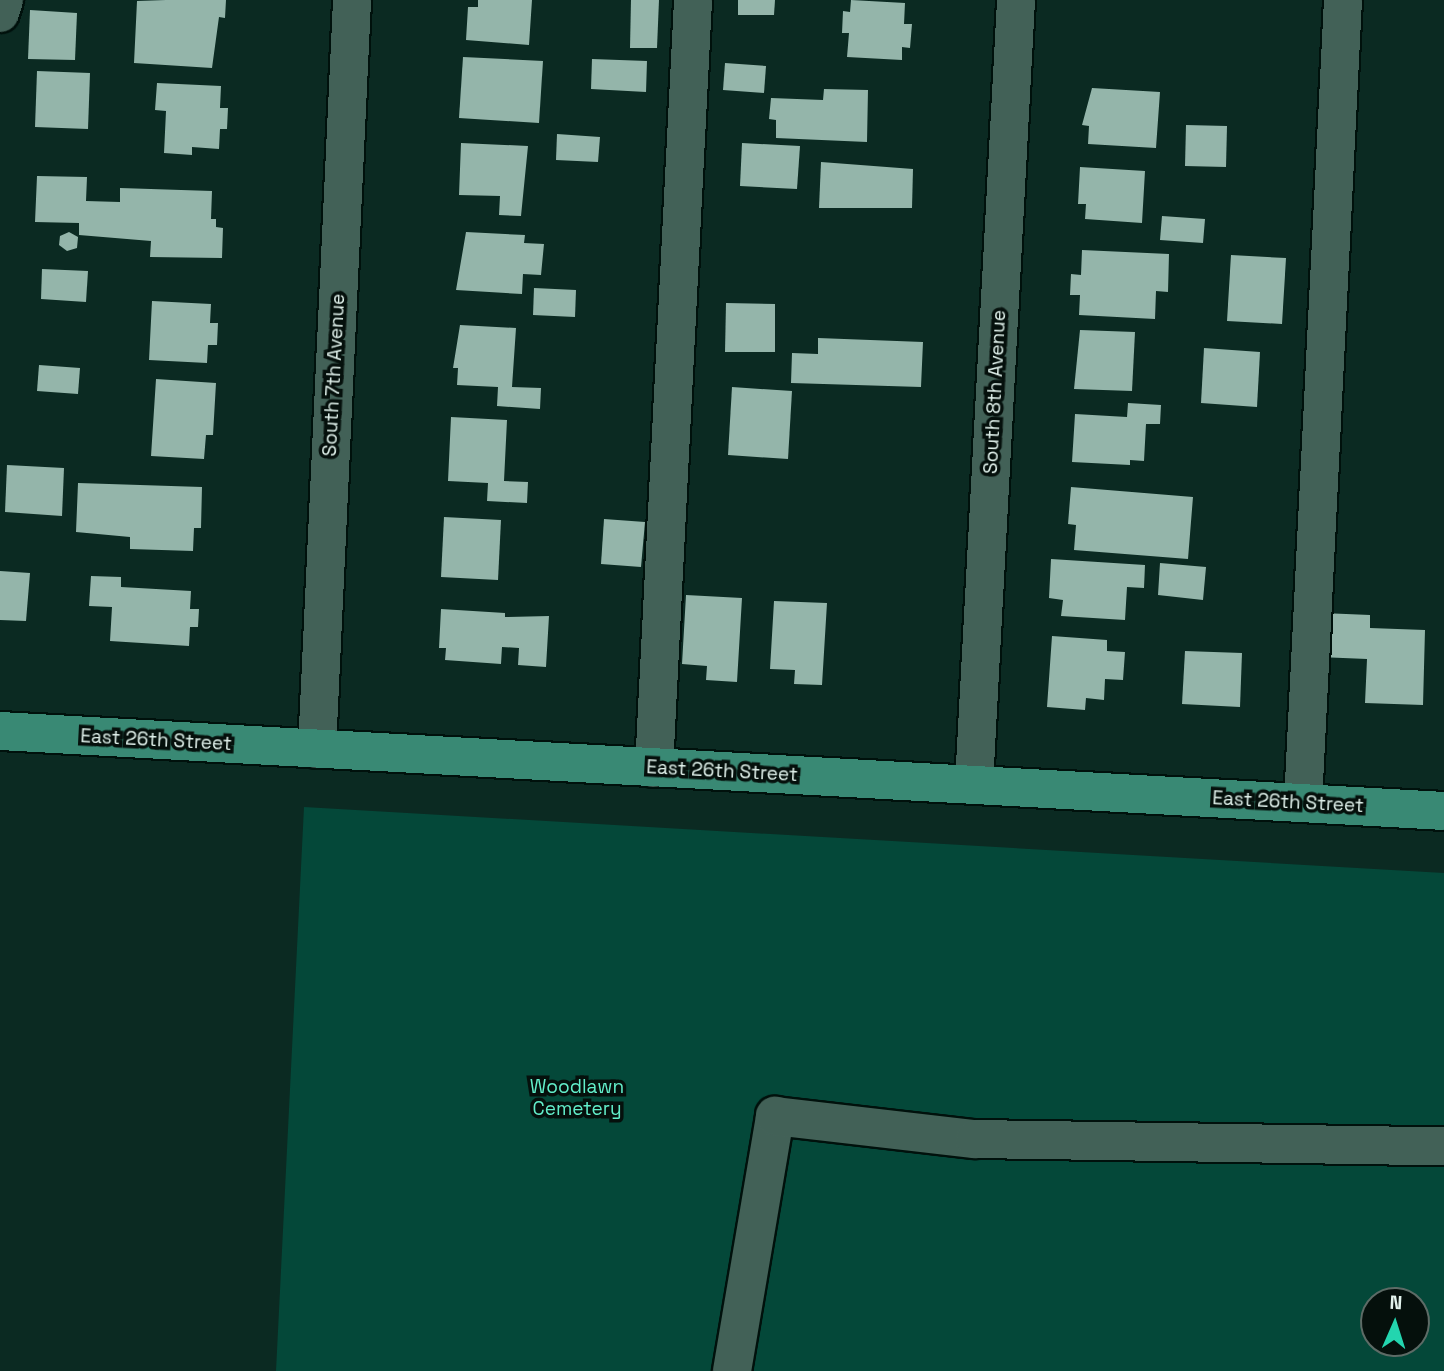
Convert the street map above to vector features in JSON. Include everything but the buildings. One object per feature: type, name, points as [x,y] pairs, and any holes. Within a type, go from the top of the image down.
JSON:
[{"type":"main road","name":"East 26th Street","points":[[0,731],[1444,811]]},
{"type":"street","points":[[0,13],[4,0]]},
{"type":"street","name":"South 7th Avenue","points":[[317,749],[352,0]]},
{"type":"street","points":[[654,768],[693,0]]},
{"type":"street","name":"South 8th Avenue","points":[[974,784],[1016,0]]},
{"type":"street","points":[[1303,803],[1343,0]]},
{"type":"street","points":[[732,1371],[775,1116],[975,1139],[1444,1146]]},
{"type":"green space","name":"Woodlawn Cemetery","points":[[304,807],[1444,873],[1444,1371],[276,1371]]}]
